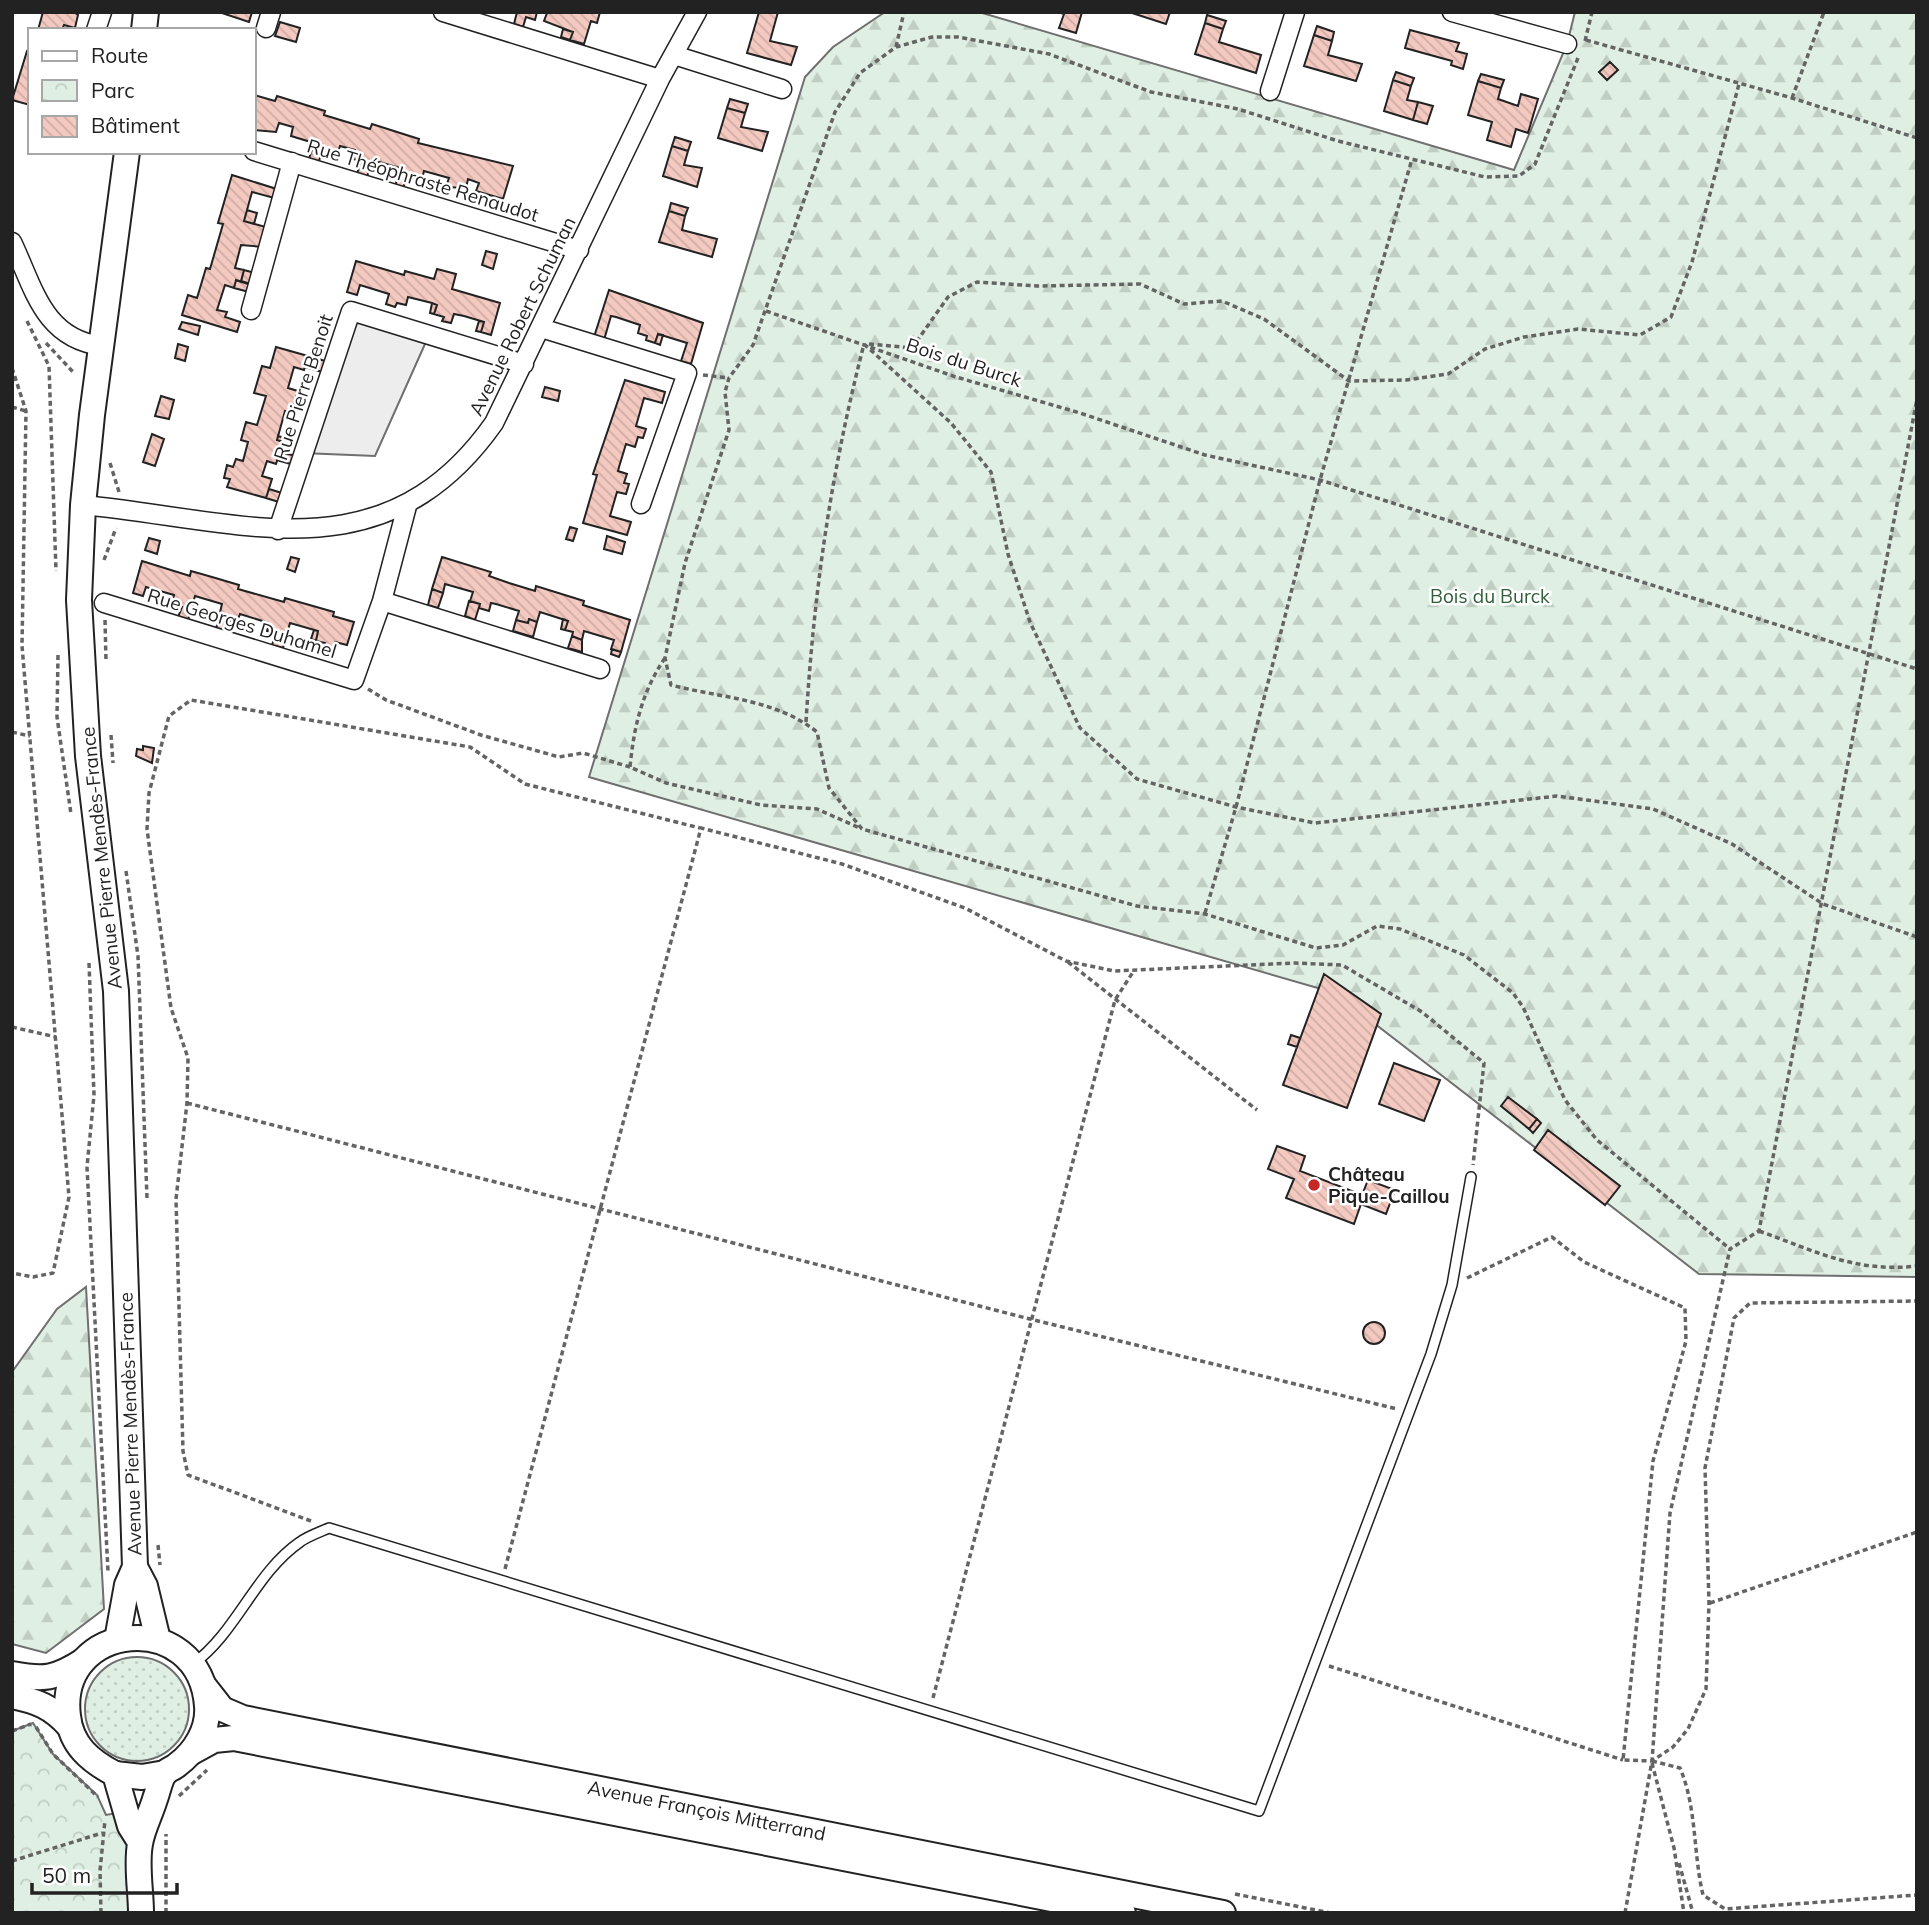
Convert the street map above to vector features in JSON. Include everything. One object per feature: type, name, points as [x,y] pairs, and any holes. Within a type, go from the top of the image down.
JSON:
[{"type":"main road","name":"Avenue Pierre Mendès-France","points":[[127,154],[83,505],[79,600],[88,756],[116,990],[135,1567]]},
{"type":"main road","points":[[117,1640],[127,1585],[135,1567]]},
{"type":"main road","points":[[135,1567],[145,1586],[158,1640]]},
{"type":"main road","points":[[12,1674],[38,1679],[60,1676],[99,1648],[117,1640],[131,1636],[158,1640],[177,1649],[193,1664],[204,1686],[208,1709],[202,1759],[165,1773],[142,1777],[115,1774],[94,1764],[78,1747],[69,1726],[66,1703],[71,1681],[83,1661]]},
{"type":"main road","name":"Avenue François Mitterrand","points":[[204,1686],[222,1709],[243,1718],[1223,1913]]},
{"type":"main road","points":[[12,1696],[34,1700],[55,1710],[69,1726]]},
{"type":"main road","name":"Avenue François Mitterrand","points":[[202,1759],[214,1740],[233,1738],[1123,1913]]},
{"type":"main road","points":[[141,1913],[140,1842],[165,1773]]},
{"type":"main road","points":[[115,1774],[130,1826],[140,1842]]},
{"type":"street","points":[[443,12],[660,79]]},
{"type":"street","name":"Avenue Robert Schuman","points":[[83,505],[278,530],[337,527],[407,506],[474,452],[494,423],[660,79],[696,12]]},
{"type":"street","points":[[1270,91],[1295,12]]},
{"type":"street","points":[[1452,12],[1567,44]]},
{"type":"street","points":[[674,55],[782,89]]},
{"type":"street","name":"Rue Théophraste Renaudot","points":[[256,152],[579,250]]},
{"type":"street","points":[[251,310],[292,162]]},
{"type":"street","points":[[12,242],[50,322],[77,342],[101,346]]},
{"type":"street","name":"Rue Pierre Benoit","points":[[278,530],[351,311],[524,364]]},
{"type":"street","points":[[541,328],[687,373],[641,504]]},
{"type":"street","name":"Rue Georges Duhamel","points":[[104,603],[355,680],[382,601],[407,506]]},
{"type":"street","points":[[382,601],[600,669]]},
{"type":"lane","points":[[193,1664],[211,1651],[272,1571],[299,1542],[329,1528],[1259,1811],[1409,1412],[1452,1285],[1471,1177]]},
{"type":"path","points":[[896,47],[904,12]]},
{"type":"path","points":[[630,766],[634,726],[650,680],[665,658],[685,563],[729,430],[725,392],[729,377],[753,345],[835,112],[860,73],[896,47],[932,37],[958,37],[1049,54],[1152,92],[1238,109],[1338,141],[1485,177],[1519,176],[1535,164],[1586,40],[1592,12]]},
{"type":"path","points":[[1792,98],[1824,12]]},
{"type":"path","points":[[1822,20],[1830,12]]},
{"type":"path","points":[[1567,44],[1586,40],[1792,98],[1917,138]]},
{"type":"path","points":[[864,344],[912,348],[948,297],[977,282],[1140,284],[1184,304],[1222,301],[1264,318],[1349,381],[1406,380],[1448,374],[1485,349],[1524,337],[1578,329],[1640,335],[1671,317],[1692,262],[1739,83]]},
{"type":"path","points":[[1205,914],[1236,807],[1320,480],[1412,159]]},
{"type":"path","name":"Bois du Burck","points":[[766,311],[1205,455],[1320,480],[1917,669]]},
{"type":"path","points":[[26,317],[49,366],[57,582]]},
{"type":"path","points":[[806,723],[812,626],[825,532],[840,439],[864,344]]},
{"type":"path","points":[[864,344],[951,423],[991,472],[1008,554],[1030,622],[1080,729],[1137,779],[1236,807],[1315,823],[1557,796],[1653,808],[1732,844],[1823,904],[1917,937]]},
{"type":"path","points":[[12,368],[26,411],[22,646],[69,1197],[53,1273],[33,1277],[12,1273]]},
{"type":"path","points":[[687,373],[729,377]]},
{"type":"path","points":[[1625,1913],[1651,1761],[1670,1513],[1730,1249],[1759,1231],[1917,399]]},
{"type":"path","points":[[12,407],[26,411]]},
{"type":"path","points":[[58,649],[57,717],[67,800],[75,825]]},
{"type":"path","points":[[665,658],[671,685],[768,705],[806,723],[817,732],[829,788],[862,829]]},
{"type":"path","points":[[355,680],[386,700],[481,735],[559,757],[583,753],[630,766],[666,783],[761,805],[817,809],[862,829],[1137,906],[1205,914],[1316,948],[1343,945],[1377,926],[1400,929],[1464,955],[1513,993],[1523,1007],[1565,1100],[1597,1140],[1730,1249]]},
{"type":"path","points":[[329,1528],[188,1475],[183,1451],[176,1199],[187,1103],[188,1058],[172,1008],[147,829],[149,793],[169,716],[191,700],[470,747],[525,784],[842,864],[965,908],[1066,961],[1257,1111]]},
{"type":"path","points":[[12,732],[30,736]]},
{"type":"path","points":[[502,1581],[701,828]]},
{"type":"path","points":[[89,958],[94,1095],[87,1167],[109,1579]]},
{"type":"path","points":[[1066,961],[1114,971],[1295,963],[1342,965],[1422,1012],[1485,1063],[1471,1177]]},
{"type":"path","points":[[929,1710],[1115,1000],[1134,971]]},
{"type":"path","points":[[12,1027],[56,1037]]},
{"type":"path","points":[[187,1103],[1030,1319],[1409,1412]]},
{"type":"path","points":[[1759,1231],[1855,1266],[1889,1269],[1917,1266]]},
{"type":"path","points":[[1452,1285],[1552,1237],[1584,1262],[1685,1308],[1686,1341],[1653,1461],[1623,1760]]},
{"type":"path","points":[[1651,1761],[1674,1747],[1688,1729],[1706,1689],[1709,1603],[1705,1468],[1734,1318],[1750,1303],[1917,1301]]},
{"type":"path","points":[[1709,1603],[1917,1532]]},
{"type":"path","points":[[1315,1662],[1623,1760],[1651,1761],[1680,1768],[1691,1793],[1695,1862],[1703,1895],[1725,1909],[1917,1895]]},
{"type":"path","points":[[12,1731],[33,1723]]},
{"type":"path","points":[[171,1804],[202,1759]]},
{"type":"path","points":[[1651,1761],[1693,1913]]},
{"type":"path","points":[[101,1913],[102,1833],[106,1815]]},
{"type":"path","points":[[12,1861],[102,1833]]},
{"type":"path","points":[[166,1833],[166,1913]]},
{"type":"path","points":[[1674,1848],[1684,1913]]},
{"type":"green space","name":"Bois du Burck","points":[[885,12],[979,12],[1514,170],[1567,44],[1575,12],[1917,12],[1917,1277],[1699,1274],[1335,993],[589,777],[805,77],[833,47]]},
{"type":"green space","points":[[86,1287],[104,1609],[46,1653],[12,1644],[12,1372],[57,1309]]},
{"type":"green space","points":[[137,1657],[157,1661],[180,1680],[185,1689],[189,1709],[185,1729],[166,1752],[157,1757],[137,1761],[117,1757],[94,1738],[89,1729],[85,1709],[89,1689],[108,1666],[117,1661]]},
{"type":"green space","points":[[33,1723],[53,1754],[97,1795],[106,1815],[140,1809],[141,1913],[12,1913],[12,1731]]},
{"type":"shaded area","points":[[351,311],[429,335],[375,456],[303,453]]},
{"type":"building","points":[[43,12],[74,12],[78,15],[75,28],[64,25],[63,28],[39,28]]},
{"type":"building","points":[[219,12],[252,12],[249,22]]},
{"type":"building","points":[[517,12],[537,12],[535,20],[526,17],[523,27],[514,24]]},
{"type":"building","points":[[543,12],[600,12],[597,23],[591,21],[584,44],[570,40],[573,32],[544,21],[547,13]]},
{"type":"building","points":[[759,12],[778,12],[770,41],[797,47],[791,65],[747,53]]},
{"type":"building","points":[[1058,12],[1082,12],[1076,33],[1059,28],[1064,14]]},
{"type":"building","points":[[1129,12],[1170,12],[1166,24]]},
{"type":"building","points":[[1207,15],[1226,21],[1223,29],[1205,23]]},
{"type":"building","points":[[280,22],[300,28],[296,42],[275,36]]},
{"type":"building","points":[[1205,23],[1223,29],[1219,42],[1261,55],[1256,73],[1195,54]]},
{"type":"building","points":[[1317,26],[1334,32],[1332,41],[1314,35]]},
{"type":"building","points":[[563,29],[573,32],[570,40],[561,37]]},
{"type":"building","points":[[1410,30],[1459,43],[1456,51],[1467,54],[1463,69],[1451,65],[1452,61],[1405,48]]},
{"type":"building","points":[[1314,35],[1332,41],[1328,55],[1362,64],[1356,81],[1304,66]]},
{"type":"building","points":[[27,51],[28,104],[12,100]]},
{"type":"building","points":[[1610,62],[1618,70],[1607,80],[1599,72]]},
{"type":"building","points":[[1396,72],[1414,78],[1411,86],[1393,80]]},
{"type":"building","points":[[1481,74],[1504,80],[1501,88],[1478,81]]},
{"type":"building","points":[[1393,80],[1411,86],[1407,100],[1418,102],[1413,120],[1384,111]]},
{"type":"building","points":[[1478,81],[1501,88],[1498,99],[1518,106],[1521,94],[1538,99],[1528,133],[1516,129],[1511,147],[1487,140],[1492,122],[1468,115]]},
{"type":"building","points":[[256,96],[275,101],[277,96],[325,111],[324,115],[370,129],[372,124],[419,139],[418,143],[513,166],[503,199],[476,191],[479,183],[468,179],[466,188],[446,187],[449,178],[424,171],[422,179],[407,175],[403,189],[395,187],[400,168],[372,160],[367,177],[357,174],[361,161],[353,159],[355,150],[340,146],[337,155],[322,150],[318,165],[308,162],[314,143],[291,136],[293,127],[279,123],[276,132],[256,130]]},
{"type":"building","points":[[730,99],[748,104],[745,113],[727,108]]},
{"type":"building","points":[[1418,102],[1433,106],[1427,124],[1413,120]]},
{"type":"building","points":[[727,108],[745,113],[741,127],[768,132],[762,151],[718,138]]},
{"type":"building","points":[[675,137],[691,142],[688,151],[672,146]]},
{"type":"building","points":[[672,146],[688,151],[684,165],[702,168],[697,187],[663,176]]},
{"type":"building","points":[[232,175],[280,190],[278,199],[252,192],[244,221],[269,228],[263,247],[241,245],[235,268],[244,270],[241,282],[236,280],[234,288],[225,285],[217,310],[227,312],[225,317],[240,322],[237,332],[182,315],[188,295],[197,298],[206,268],[210,269],[223,224],[218,223]]},
{"type":"building","points":[[671,203],[688,208],[685,216],[669,211]]},
{"type":"building","points":[[247,210],[257,213],[254,224],[244,221]]},
{"type":"building","points":[[669,211],[685,216],[682,230],[717,239],[712,257],[659,242]]},
{"type":"building","points":[[486,251],[497,254],[493,269],[482,265]]},
{"type":"building","points":[[356,261],[404,275],[405,271],[434,279],[437,269],[456,274],[452,289],[500,303],[491,335],[481,332],[484,322],[464,316],[454,314],[451,323],[442,321],[444,317],[434,314],[437,305],[432,303],[408,297],[406,305],[397,303],[395,307],[386,304],[389,294],[360,285],[357,295],[347,292]]},
{"type":"building","points":[[244,270],[255,273],[251,284],[241,281]]},
{"type":"building","points":[[236,280],[251,285],[249,292],[234,288]]},
{"type":"building","points":[[609,290],[703,323],[691,364],[681,361],[687,343],[658,334],[655,343],[646,340],[647,336],[638,333],[640,325],[616,317],[611,316],[604,340],[594,337]]},
{"type":"building","points":[[432,303],[437,305],[434,314],[430,313]]},
{"type":"building","points":[[479,321],[484,322],[481,332],[476,331]]},
{"type":"building","points":[[182,322],[200,326],[198,335],[179,329]]},
{"type":"building","points":[[658,334],[663,335],[660,345],[655,343]]},
{"type":"building","points":[[178,344],[188,347],[185,361],[175,358]]},
{"type":"building","points":[[276,347],[308,356],[304,370],[294,367],[288,388],[298,391],[294,404],[298,405],[295,414],[285,411],[277,440],[287,443],[284,453],[280,452],[276,464],[267,461],[262,476],[272,479],[266,498],[227,487],[230,479],[224,478],[227,465],[233,467],[236,459],[243,461],[248,442],[241,440],[246,422],[257,425],[266,396],[254,393],[262,366],[270,368]]},
{"type":"building","points":[[308,356],[325,361],[322,372],[305,367]]},
{"type":"building","points":[[625,380],[665,392],[662,403],[644,398],[636,426],[646,429],[643,438],[638,437],[635,447],[626,444],[619,467],[618,471],[627,474],[624,483],[629,484],[626,494],[617,492],[610,516],[631,522],[627,535],[583,523],[597,475],[593,474]]},
{"type":"building","points":[[545,387],[560,391],[558,401],[542,397]]},
{"type":"building","points":[[161,396],[174,400],[169,419],[155,416]]},
{"type":"building","points":[[152,434],[164,439],[155,466],[143,462]]},
{"type":"building","points":[[278,436],[288,439],[287,443],[277,440]]},
{"type":"building","points":[[280,452],[296,456],[294,465],[277,460]]},
{"type":"building","points":[[269,489],[285,494],[282,503],[266,498]]},
{"type":"building","points":[[570,527],[577,529],[573,541],[566,539]]},
{"type":"building","points":[[607,536],[625,542],[622,554],[604,549]]},
{"type":"building","points":[[149,538],[160,541],[157,554],[145,550]]},
{"type":"building","points":[[291,557],[299,559],[295,572],[287,569]]},
{"type":"building","points":[[442,557],[491,572],[489,576],[509,583],[535,591],[536,586],[584,601],[583,605],[630,620],[621,652],[611,649],[614,640],[584,631],[582,640],[572,636],[573,632],[565,630],[568,621],[540,612],[537,622],[529,619],[528,623],[516,620],[519,611],[491,603],[489,611],[479,608],[480,604],[470,601],[473,592],[445,584],[443,593],[432,589]]},
{"type":"building","points":[[142,561],[190,576],[191,571],[212,577],[239,585],[238,589],[284,602],[285,598],[334,612],[333,616],[354,622],[347,645],[335,642],[333,650],[324,647],[325,643],[316,641],[318,631],[290,623],[283,648],[272,645],[276,633],[267,631],[269,623],[240,614],[237,622],[228,620],[225,632],[216,629],[222,604],[195,596],[188,620],[178,617],[182,607],[172,604],[174,595],[146,587],[143,596],[133,593]]},
{"type":"building","points":[[432,589],[443,593],[438,608],[428,605]]},
{"type":"building","points":[[469,601],[480,604],[475,620],[465,616]]},
{"type":"building","points":[[529,619],[537,622],[533,637],[513,631],[516,620],[528,623]]},
{"type":"building","points":[[563,619],[568,621],[565,630],[561,629]]},
{"type":"building","points":[[314,630],[318,631],[316,641],[311,639]]},
{"type":"building","points":[[572,636],[582,640],[582,652],[568,648]]},
{"type":"building","points":[[612,649],[621,652],[619,657],[611,654]]},
{"type":"building","points":[[143,746],[154,748],[152,763],[136,756],[137,749],[143,750]]},
{"type":"building","points":[[1324,974],[1381,1014],[1347,1108],[1283,1085]]},
{"type":"building","points":[[1291,1035],[1300,1038],[1297,1047],[1288,1044]]},
{"type":"building","points":[[1394,1063],[1440,1080],[1424,1121],[1379,1104]]},
{"type":"building","points":[[1508,1097],[1537,1119],[1529,1129],[1501,1106]]},
{"type":"building","points":[[1537,1119],[1541,1123],[1533,1133],[1529,1129]]},
{"type":"building","points":[[1548,1130],[1620,1186],[1605,1205],[1534,1150]]},
{"type":"building","name":"Château Pique-Caillou","points":[[1277,1146],[1305,1156],[1300,1171],[1362,1195],[1368,1180],[1395,1190],[1386,1214],[1361,1204],[1354,1224],[1286,1198],[1294,1179],[1268,1169]]},
{"type":"building","points":[[1374,1322],[1384,1329],[1385,1333],[1378,1343],[1374,1344],[1364,1337],[1363,1333],[1370,1323]]},
{"type":"place","name":"Château Pique-Caillou","points":[[1314,1185]]}]
